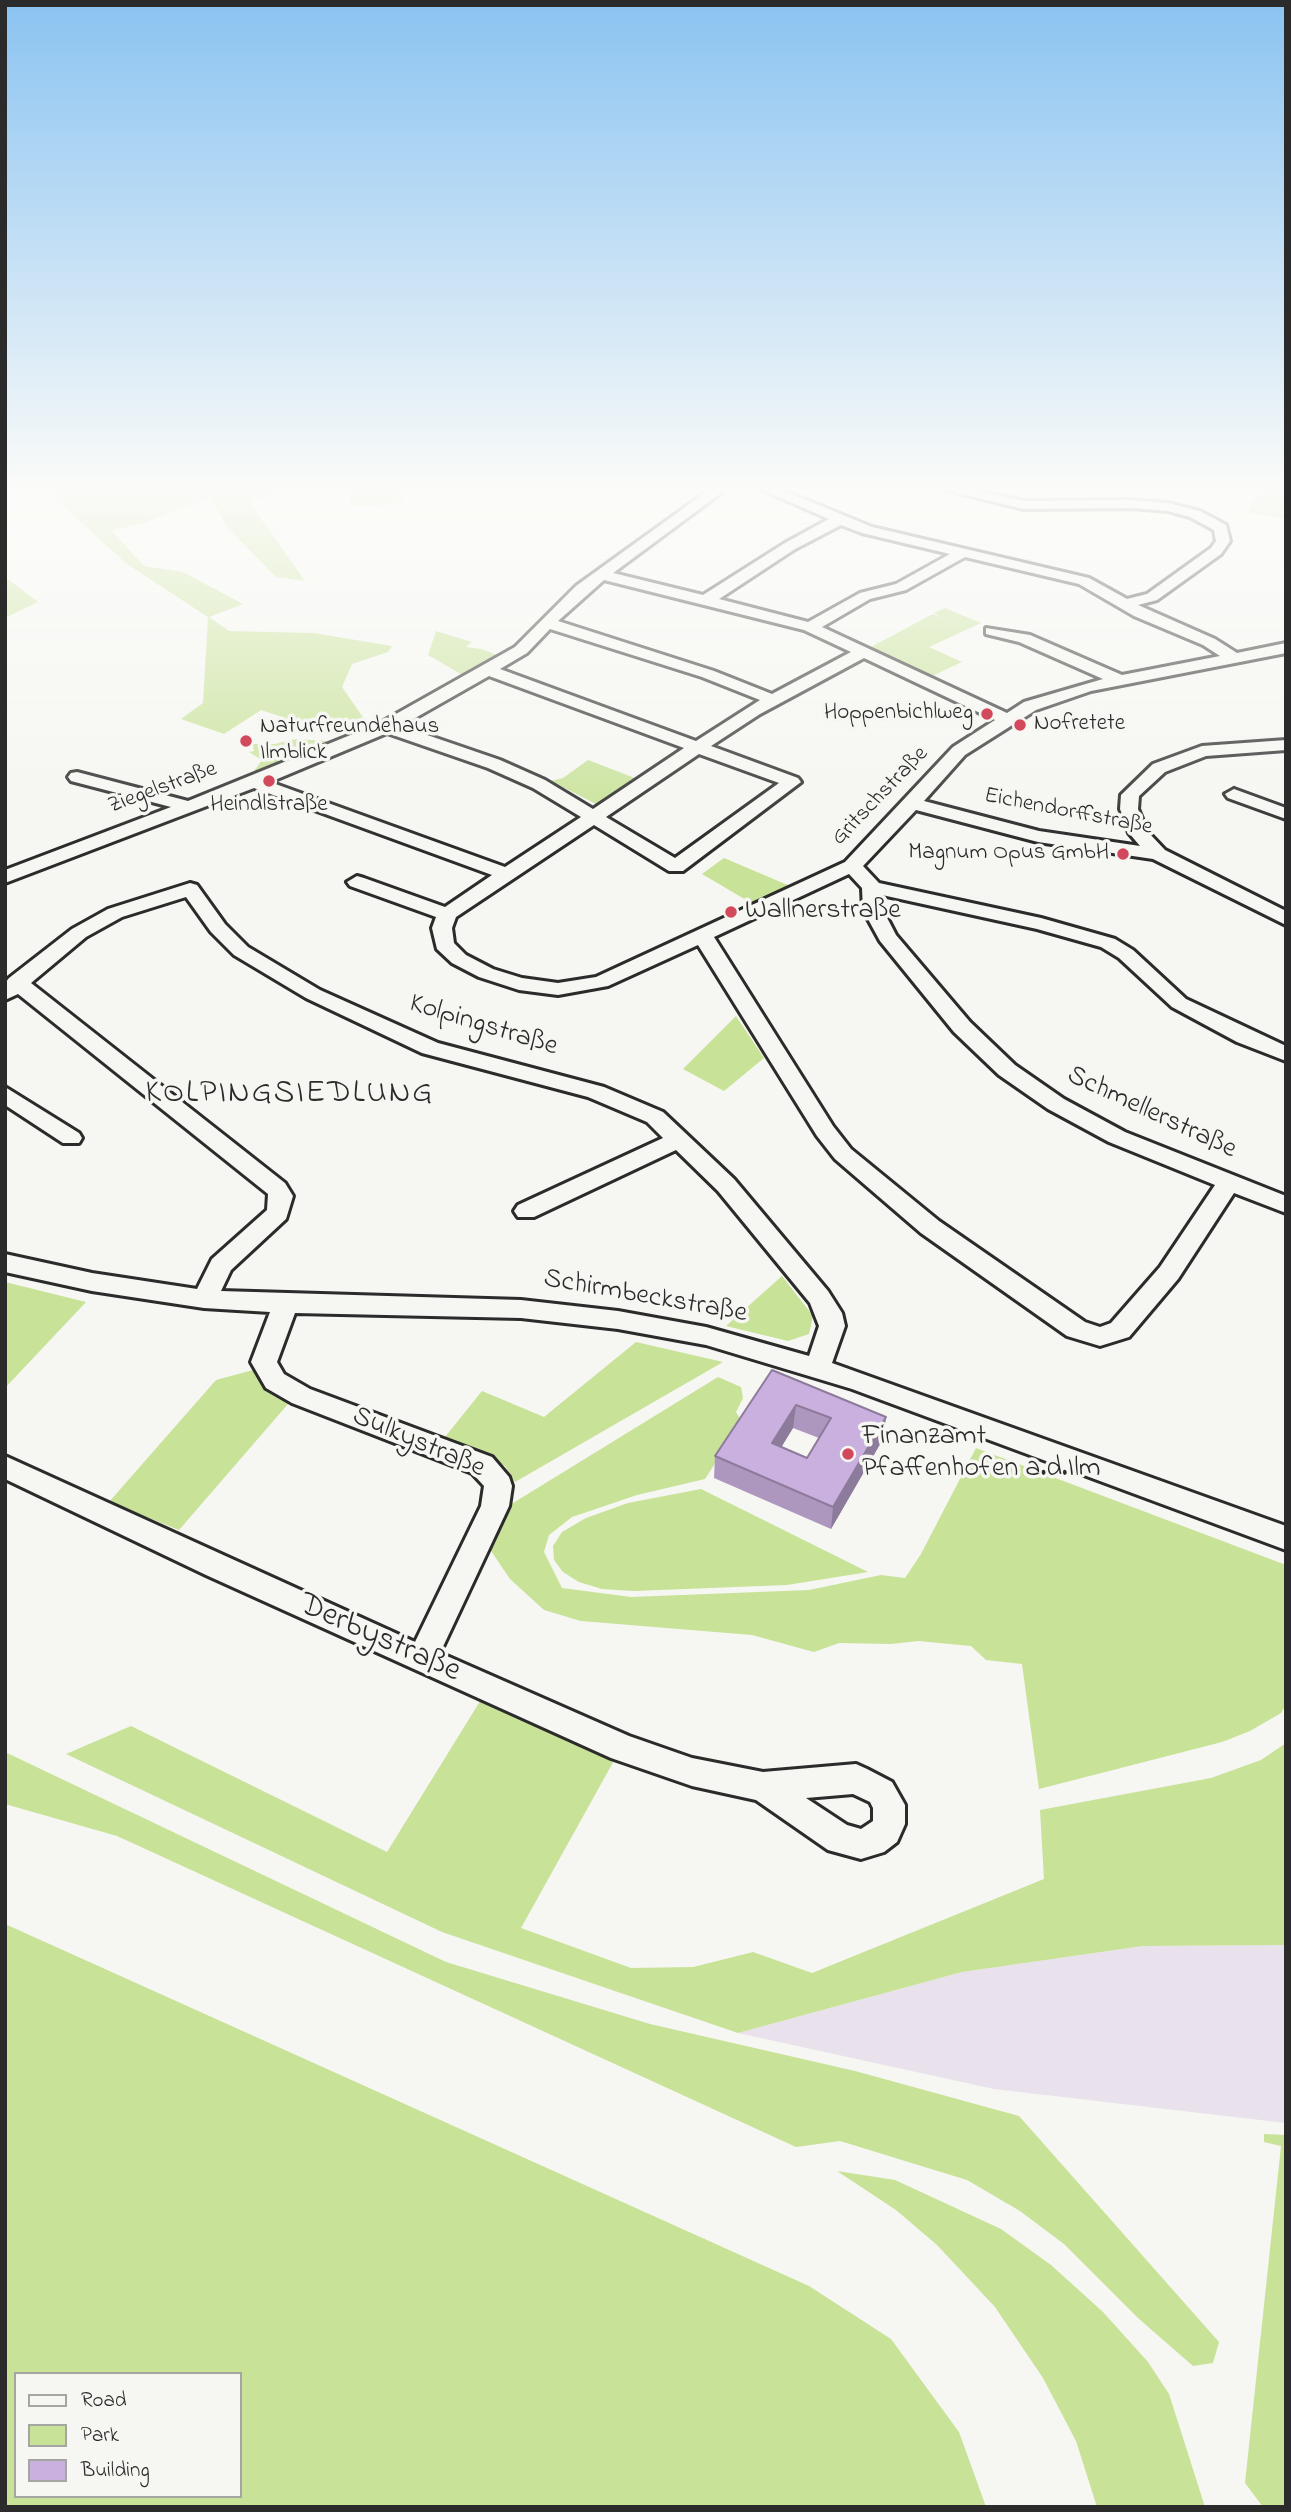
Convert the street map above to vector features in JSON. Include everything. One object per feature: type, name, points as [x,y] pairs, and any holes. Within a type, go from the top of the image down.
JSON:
[{"type":"street","name":"Ziegelstraße","points":[[5,877],[254,782],[386,727],[489,671],[521,650],[564,607]]},
{"type":"street","points":[[735,607],[810,627],[1006,719]]},
{"type":"street","points":[[810,627],[845,607]]},
{"type":"street","points":[[1132,607],[1209,642],[1232,657]]},
{"type":"street","points":[[547,623],[708,674],[771,699]]},
{"type":"street","points":[[992,631],[1024,638],[1119,680]]},
{"type":"street","name":"Gritschstraße","points":[[447,914],[442,937],[450,953],[486,973],[537,987],[573,989],[601,982],[852,866],[959,751],[1006,719],[1058,695],[1119,680],[1286,648]]},
{"type":"street","points":[[357,882],[447,914],[504,873],[771,699],[866,651]]},
{"type":"street","points":[[386,727],[510,771],[593,816],[676,867],[792,782],[489,671]]},
{"type":"street","points":[[1158,854],[1138,833],[1129,809],[1130,794],[1143,781],[1159,768],[1202,751],[1238,746],[1286,745]]},
{"type":"street","points":[[77,777],[187,806]]},
{"type":"street","points":[[254,782],[504,873]]},
{"type":"street","points":[[1234,794],[1286,814]]},
{"type":"street","name":"Eichendorffstraße","points":[[912,803],[1038,836],[1158,854],[1286,919]]},
{"type":"street","points":[[852,866],[872,887],[1041,924],[1108,943],[1126,954],[1179,1003],[1245,1037],[1286,1054]]},
{"type":"street","name":"Schmellerstraße","points":[[872,887],[875,917],[887,937],[955,1019],[1007,1070],[1085,1121],[1152,1153],[1286,1205]]},
{"type":"street","name":"Kolpingstraße","points":[[10,988],[79,933],[115,913],[190,889],[218,928],[241,951],[313,994],[430,1048],[626,1102],[655,1117],[726,1185],[829,1313],[832,1326],[830,1339],[818,1367]]},
{"type":"street","points":[[703,936],[818,1120],[843,1154],[930,1227],[1076,1329],[1107,1337],[1120,1330],[1169,1273],[1228,1183]]},
{"type":"street","points":[[10,988],[277,1189],[281,1196],[278,1213],[261,1232],[221,1265],[204,1298]]},
{"type":"street","points":[[5,1094],[71,1138]]},
{"type":"street","points":[[526,1210],[681,1139]]},
{"type":"street","name":"Schirmbeckstraße","points":[[5,1263],[92,1282],[204,1298],[286,1304],[520,1309],[564,1313],[695,1334],[818,1367],[1286,1538]]},
{"type":"street","name":"Sulkystraße","points":[[286,1304],[264,1362],[275,1381],[302,1396],[482,1465],[495,1477],[498,1486],[495,1506],[422,1659]]},
{"type":"street","name":"Derbystraße","points":[[5,1467],[216,1567],[645,1757],[715,1778],[763,1787]]},
{"type":"shaded area","points":[[1286,1945],[1286,2123],[994,2089],[738,2033],[962,1972],[1143,1946]]},
{"type":"green space","points":[[5,607],[27,607],[5,618]]},
{"type":"green space","points":[[193,607],[235,607],[209,617],[229,631],[313,633],[392,646],[388,652],[352,664],[342,687],[369,726],[339,737],[347,732],[344,728],[294,730],[303,724],[261,710],[224,734],[181,719],[203,703],[208,617]]},
{"type":"green space","points":[[945,608],[981,623],[929,647],[962,662],[928,678],[867,649],[933,614],[942,618],[934,613]]},
{"type":"green space","points":[[436,631],[472,642],[466,647],[482,649],[499,656],[466,677],[428,655]]},
{"type":"green space","points":[[296,739],[328,741],[251,775],[262,760],[249,752],[254,751],[253,744],[275,744]]},
{"type":"green space","points":[[588,760],[640,780],[600,806],[551,781],[563,778]]},
{"type":"green space","points":[[724,858],[790,886],[753,904],[702,874]]},
{"type":"green space","points":[[736,1016],[764,1058],[724,1091],[683,1069]]},
{"type":"green space","points":[[782,1276],[813,1316],[809,1334],[788,1341],[726,1326]]},
{"type":"green space","points":[[5,1282],[86,1302],[5,1388]]},
{"type":"green space","points":[[636,1342],[723,1362],[515,1482],[505,1466],[445,1437],[482,1391],[544,1417]]},
{"type":"green space","points":[[257,1369],[269,1393],[288,1404],[179,1530],[109,1502],[216,1380]]},
{"type":"green space","points":[[718,1377],[741,1387],[743,1398],[736,1412],[742,1422],[705,1479],[637,1495],[572,1517],[549,1535],[544,1552],[562,1588],[631,1597],[809,1590],[881,1575],[905,1578],[921,1554],[976,1448],[1286,1565],[1286,1704],[1281,1713],[1250,1731],[1222,1742],[1039,1789],[1022,1664],[986,1660],[971,1646],[918,1641],[891,1644],[839,1643],[814,1652],[752,1635],[581,1621],[544,1610],[510,1579],[487,1545],[505,1508]]},
{"type":"green space","points":[[701,1489],[868,1572],[787,1585],[634,1591],[602,1589],[579,1582],[563,1572],[554,1560],[553,1546],[562,1532],[586,1518],[628,1503]]},
{"type":"green space","points":[[482,1698],[616,1757],[521,1928],[631,1968],[693,1967],[753,1952],[812,1973],[1044,1879],[1040,1810],[1211,1778],[1261,1760],[1286,1743],[1286,1945],[1143,1946],[962,1972],[738,2033],[442,1932],[66,1754],[131,1726],[387,1852]]},
{"type":"green space","points":[[5,1752],[446,1962],[650,2024],[855,2071],[1019,2116],[1219,2342],[1213,2363],[1193,2366],[1138,2318],[1064,2244],[1020,2211],[967,2180],[840,2141],[796,2147],[117,1836],[5,1804]]},
{"type":"green space","points":[[5,1924],[809,2286],[891,2339],[959,2432],[986,2507],[5,2507]]},
{"type":"green space","points":[[1264,2134],[1286,2135],[1286,2507],[1263,2507],[1245,2483],[1281,2146],[1264,2142]]},
{"type":"green space","points":[[837,2171],[895,2180],[1001,2229],[1051,2265],[1103,2312],[1148,2362],[1169,2394],[1205,2507],[1097,2507],[1076,2441],[1043,2378],[995,2307],[937,2245],[896,2210]]},
{"type":"building","points":[[772,1370],[886,1417],[833,1507],[715,1456]],"holes":[[[796,1405],[831,1418],[807,1458],[772,1443]]]},
{"type":"place","name":"Hoppenbichlweg","points":[[987,714]]},
{"type":"place","name":"Nofretete","points":[[1020,725]]},
{"type":"place","name":"Naturfreundehaus Ilmblick","points":[[246,741]]},
{"type":"place","name":"Heindlstraße","points":[[269,781]]},
{"type":"place","name":"Magnum Opus GmbH","points":[[1123,854]]},
{"type":"place","name":"Wallnerstraße","points":[[731,912]]},
{"type":"place","name":"Finanzamt Pfaffenhofen a.d.Ilm","points":[[848,1454]]},
{"type":"district","name":"KOLPINGSIEDLUNG","points":[[290,1096]]}]
